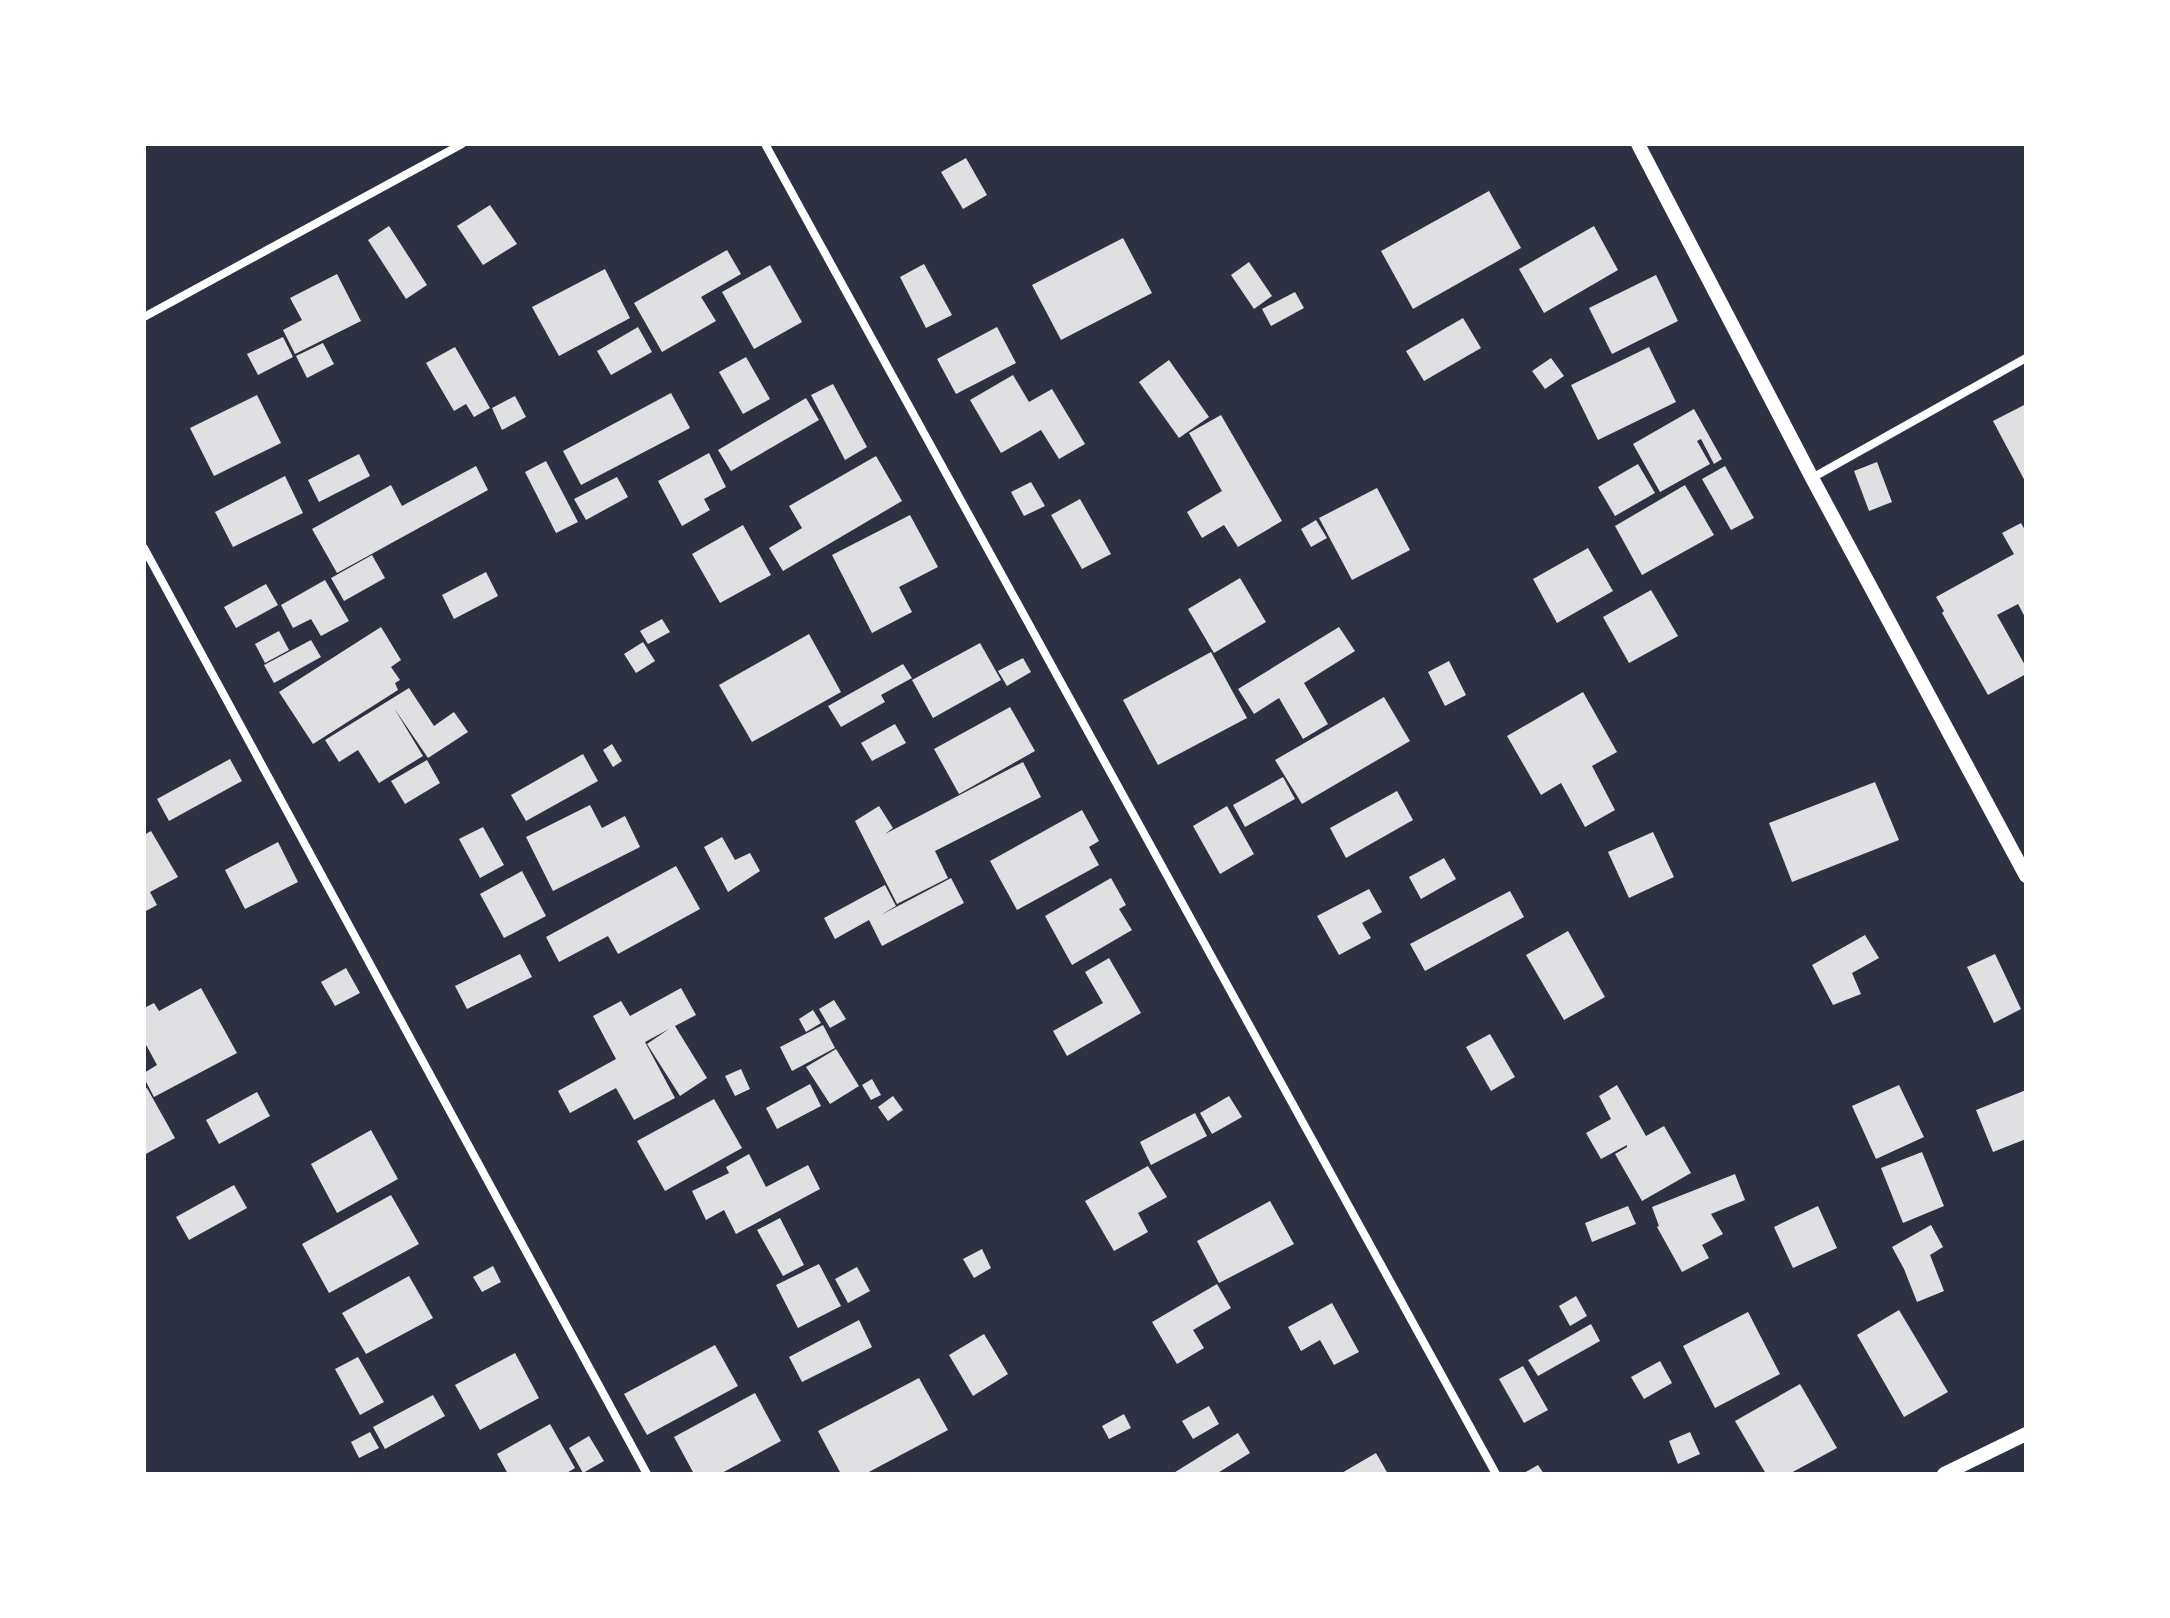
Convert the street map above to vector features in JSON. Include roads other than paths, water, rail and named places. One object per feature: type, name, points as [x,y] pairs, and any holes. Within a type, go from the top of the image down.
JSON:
[{"type":"street","points":[[144,317],[462,144]]},
{"type":"street","points":[[765,144],[1496,1474]]},
{"type":"street","points":[[1638,144],[1812,478],[2026,876]]},
{"type":"street","points":[[1812,478],[2026,358]]},
{"type":"street","points":[[144,548],[647,1474]]},
{"type":"street","points":[[1944,1474],[2026,1434]]}]
